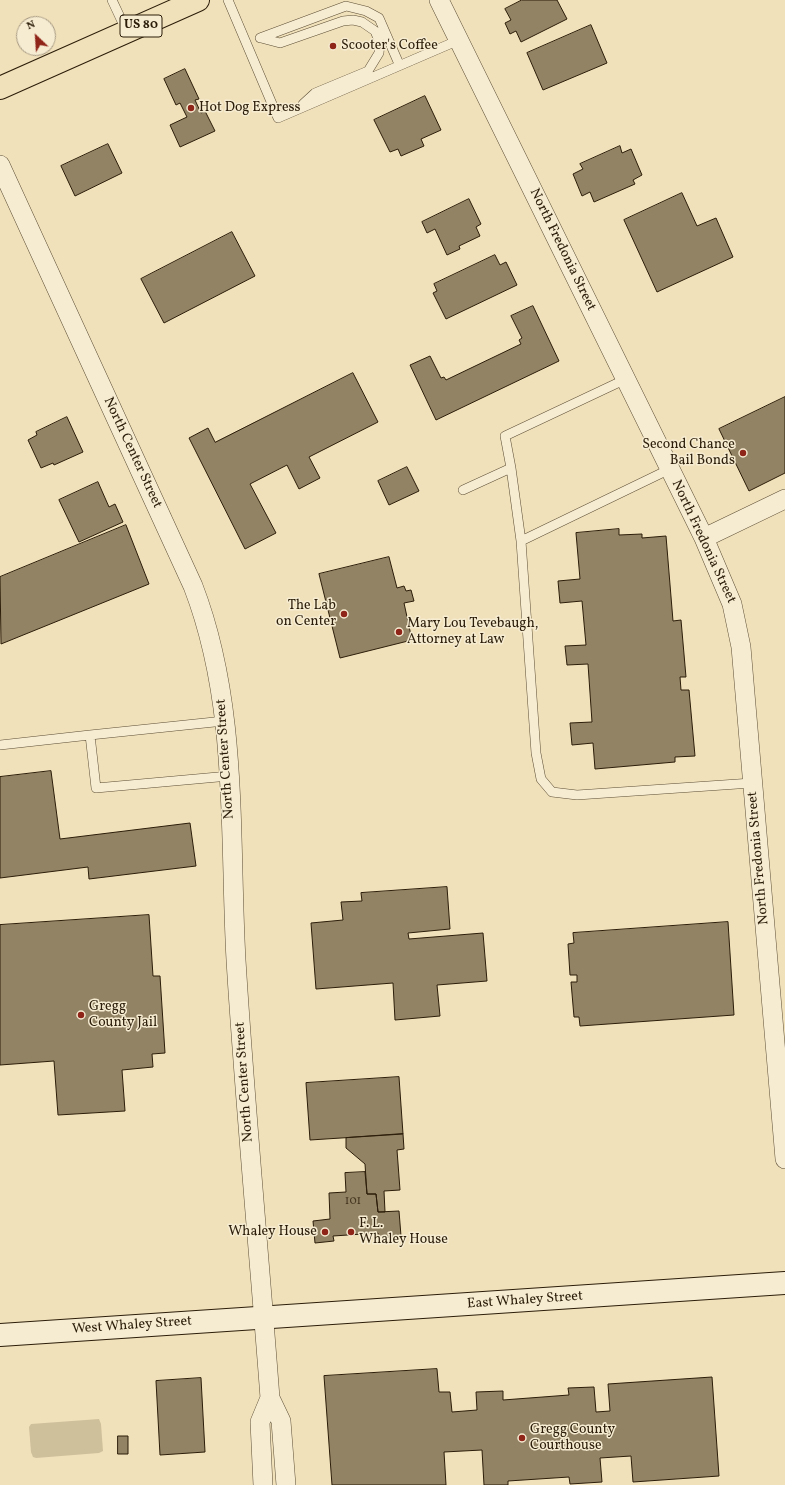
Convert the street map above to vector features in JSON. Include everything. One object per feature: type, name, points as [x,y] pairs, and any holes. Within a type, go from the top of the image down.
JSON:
[{"type":"main road","name":"US 80","points":[[0,88],[198,0]]},
{"type":"street","name":"North Fredonia Street","points":[[440,0],[728,589],[736,618],[741,647],[785,1159]]},
{"type":"street","name":"North Center Street","points":[[0,165],[193,586],[207,623],[215,654],[221,686],[229,776],[236,958],[252,1191],[270,1398],[281,1422],[286,1485]]},
{"type":"street","points":[[704,538],[785,498]]},
{"type":"street","name":"East Whaley Street","points":[[264,1318],[785,1283]]},
{"type":"street","name":"West Whaley Street","points":[[0,1335],[264,1318]]},
{"type":"street","name":"North Center Street","points":[[264,1485],[260,1422],[270,1398]]},
{"type":"lane","points":[[112,0],[127,32]]},
{"type":"lane","points":[[228,0],[278,118],[399,64],[459,40]]},
{"type":"lane","points":[[247,43],[346,6],[366,11],[379,18],[399,64]]},
{"type":"lane","points":[[261,38],[280,43],[343,21],[353,20],[362,22],[375,31],[380,43],[379,53],[368,71],[315,93],[297,109]]},
{"type":"lane","points":[[626,379],[505,436],[521,541],[536,753],[541,780],[552,792],[577,795],[752,783]]},
{"type":"lane","points":[[463,490],[511,468]]},
{"type":"lane","points":[[521,541],[670,469]]},
{"type":"lane","points":[[0,745],[224,721]]},
{"type":"lane","points":[[90,735],[96,788],[229,776]]},
{"type":"shaded area","points":[[99,1419],[101,1424],[103,1451],[99,1453],[33,1457],[31,1452],[29,1427],[31,1424]]},
{"type":"building","points":[[522,0],[557,0],[567,19],[521,42],[516,31],[510,34],[505,23],[511,20],[505,9]]},
{"type":"building","points":[[591,25],[607,63],[543,90],[527,53]]},
{"type":"building","name":"Hot Dog Express","points":[[185,69],[199,99],[195,100],[201,113],[205,111],[215,131],[180,147],[170,125],[187,117],[180,103],[176,105],[164,79]]},
{"type":"building","points":[[425,96],[441,130],[421,139],[424,146],[401,156],[398,149],[390,152],[374,120]]},
{"type":"building","points":[[108,144],[122,173],[75,196],[61,166]]},
{"type":"building","points":[[620,146],[622,153],[631,149],[642,175],[633,180],[635,184],[594,202],[590,192],[582,196],[573,174],[583,169],[580,164]]},
{"type":"building","points":[[682,193],[697,226],[716,218],[733,257],[657,292],[624,220]]},
{"type":"building","points":[[469,199],[481,224],[476,227],[480,236],[459,246],[460,249],[447,255],[435,229],[427,233],[422,222]]},
{"type":"building","points":[[232,232],[255,276],[164,323],[141,279]]},
{"type":"building","points":[[495,255],[500,265],[506,262],[517,285],[446,319],[433,293],[437,291],[434,284]]},
{"type":"building","points":[[533,306],[559,361],[436,420],[410,365],[430,356],[441,378],[444,377],[446,380],[521,344],[519,340],[522,338],[511,316]]},
{"type":"building","points":[[353,373],[378,422],[309,457],[320,478],[299,489],[287,465],[250,484],[276,533],[245,549],[189,438],[208,428],[215,442]]},
{"type":"building","points":[[785,397],[785,473],[749,491],[719,429]]},
{"type":"building","points":[[67,417],[83,452],[54,465],[53,463],[41,468],[28,440],[37,435],[36,432]]},
{"type":"building","points":[[407,467],[419,491],[389,505],[378,481]]},
{"type":"building","points":[[98,482],[109,507],[115,504],[123,522],[79,542],[59,500]]},
{"type":"building","points":[[126,525],[149,584],[1,644],[0,577]]},
{"type":"building","points":[[619,529],[619,535],[642,534],[642,538],[666,536],[673,621],[681,620],[686,677],[680,677],[681,690],[689,690],[695,756],[675,757],[675,762],[595,769],[593,743],[572,745],[570,723],[592,722],[588,664],[567,665],[565,646],[586,645],[582,601],[560,603],[558,581],[580,579],[576,533]]},
{"type":"building","points":[[389,557],[397,588],[404,586],[406,591],[411,590],[414,601],[404,603],[412,640],[340,658],[319,574]]},
{"type":"building","points":[[51,771],[60,839],[190,823],[196,866],[89,879],[88,867],[0,878],[0,777]]},
{"type":"building","points":[[447,887],[450,929],[408,933],[409,939],[483,933],[487,981],[437,985],[440,1016],[395,1020],[393,983],[316,989],[311,923],[343,920],[341,902],[362,901],[361,893]]},
{"type":"building","name":"Gregg County Jail","points":[[149,915],[153,976],[160,976],[165,1053],[152,1054],[153,1067],[122,1070],[125,1111],[58,1115],[54,1061],[0,1065],[0,925]]},
{"type":"building","points":[[728,922],[734,1015],[580,1026],[579,1017],[574,1017],[571,982],[577,982],[577,975],[570,975],[568,944],[574,943],[573,933]]},
{"type":"building","points":[[399,1077],[403,1134],[310,1140],[306,1083]]},
{"type":"building","points":[[403,1134],[404,1149],[397,1150],[400,1190],[384,1191],[385,1212],[378,1212],[376,1194],[367,1194],[365,1164],[346,1148],[346,1138]]},
{"type":"building","points":[[365,1172],[367,1194],[376,1194],[378,1212],[399,1211],[401,1236],[378,1238],[378,1233],[333,1236],[334,1241],[315,1243],[313,1221],[330,1219],[329,1193],[346,1192],[345,1173]]},
{"type":"building","name":"Gregg County Courthouse","points":[[437,1369],[439,1392],[450,1392],[452,1412],[477,1410],[476,1392],[503,1391],[503,1400],[569,1395],[568,1388],[594,1387],[596,1412],[610,1411],[608,1384],[712,1377],[719,1476],[633,1482],[631,1456],[600,1458],[602,1482],[570,1484],[569,1477],[508,1481],[508,1485],[484,1485],[482,1450],[444,1452],[446,1485],[332,1485],[324,1376]]},
{"type":"building","points":[[201,1378],[205,1452],[160,1455],[156,1381]]},
{"type":"building","points":[[118,1436],[128,1436],[128,1454],[118,1454]]},
{"type":"place","name":"Scooter's Coffee","points":[[333,46]]},
{"type":"place","name":"Hot Dog Express","points":[[191,108]]},
{"type":"place","name":"Second Chance Bail Bonds","points":[[743,453]]},
{"type":"place","name":"The Lab on Center","points":[[344,614]]},
{"type":"place","name":"Mary Lou Tevebaugh, Attorney at Law","points":[[399,632]]},
{"type":"place","name":"Gregg County Jail","points":[[81,1015]]},
{"type":"place","name":"Whaley House","points":[[325,1232]]},
{"type":"place","name":"F. L. Whaley House","points":[[351,1232]]},
{"type":"place","name":"Gregg County Courthouse","points":[[522,1438]]}]
